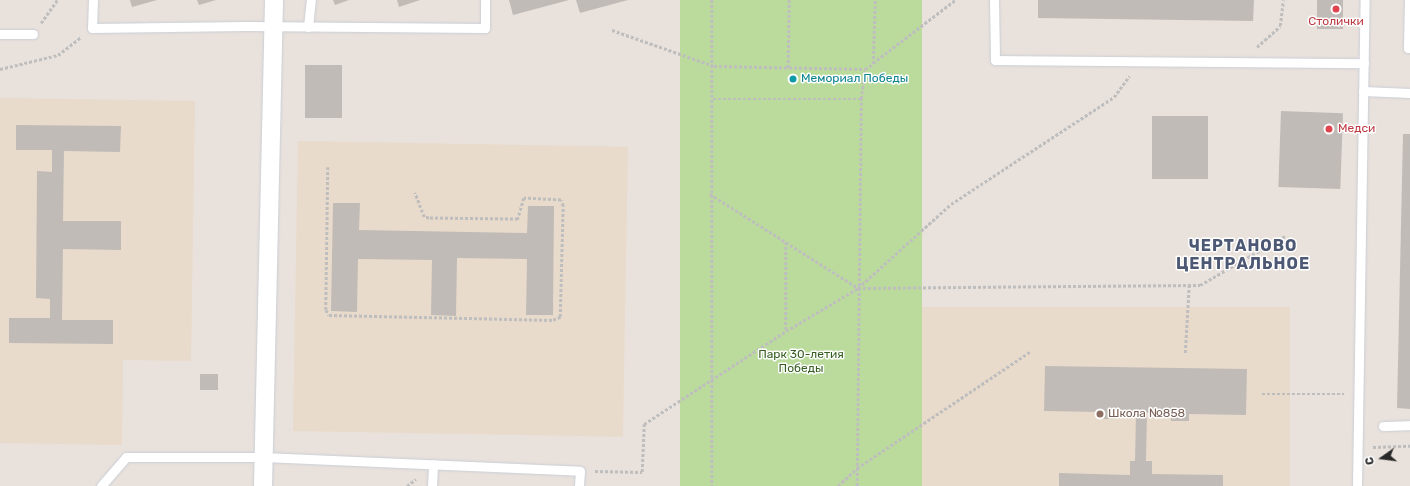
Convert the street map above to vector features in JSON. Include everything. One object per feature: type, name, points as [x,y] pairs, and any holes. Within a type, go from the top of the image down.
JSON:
[{"type":"street","points":[[263,486],[274,0]]},
{"type":"lane","points":[[92,0],[92,28],[308,26],[485,28],[485,0]]},
{"type":"lane","points":[[308,26],[311,0]]},
{"type":"lane","points":[[994,0],[994,60],[1139,63],[1364,63]]},
{"type":"lane","points":[[1357,486],[1365,0]]},
{"type":"lane","points":[[1409,0],[1408,48],[1410,48]]},
{"type":"lane","points":[[0,34],[33,34]]},
{"type":"lane","points":[[1363,91],[1410,93]]},
{"type":"lane","points":[[1383,426],[1410,425]]},
{"type":"lane","points":[[101,486],[126,457],[263,457],[580,471],[579,486]]},
{"type":"lane","points":[[432,486],[433,464]]},
{"type":"path","points":[[33,34],[57,0]]},
{"type":"path","points":[[712,0],[714,66],[710,194],[712,486]]},
{"type":"path","points":[[788,68],[789,0]]},
{"type":"path","points":[[872,64],[875,0]]},
{"type":"path","points":[[612,30],[714,66],[865,69],[955,0]]},
{"type":"path","points":[[1239,63],[1280,26],[1284,0]]},
{"type":"path","points":[[0,69],[58,55],[92,28]]},
{"type":"path","points":[[580,471],[642,472],[644,424],[711,382],[786,331],[858,288],[951,204],[1114,97],[1139,63]]},
{"type":"path","points":[[857,486],[861,99],[865,69]]},
{"type":"path","points":[[713,99],[861,99]]},
{"type":"path","points":[[328,167],[326,310],[329,315],[553,320],[560,317],[563,206],[561,200],[524,198],[518,220],[429,218],[423,214],[415,193]]},
{"type":"path","points":[[710,194],[858,288],[1200,285],[1285,236]]},
{"type":"path","points":[[786,242],[786,331]]},
{"type":"path","points":[[1185,353],[1189,285]]},
{"type":"path","points":[[838,486],[857,468],[1031,351]]},
{"type":"path","points":[[1262,394],[1358,394]]},
{"type":"path","points":[[1358,447],[1410,446]]},
{"type":"shaded area","points":[[0,98],[195,101],[191,361],[123,360],[122,445],[0,443]]},
{"type":"shaded area","points":[[298,141],[628,147],[623,437],[293,431]]},
{"type":"shaded area","name":"Школа №858","points":[[912,307],[1290,307],[1290,486],[912,486]]},
{"type":"green space","name":"Парк 30-летия Победы","points":[[680,0],[922,0],[922,486],[680,486]]},
{"type":"building","points":[[130,0],[157,0],[132,7]]},
{"type":"building","points":[[197,0],[216,0],[199,5]]},
{"type":"building","points":[[333,0],[349,0],[335,5]]},
{"type":"building","points":[[397,0],[420,0],[399,7]]},
{"type":"building","points":[[509,0],[569,0],[513,15]]},
{"type":"building","points":[[576,0],[628,0],[580,13]]},
{"type":"building","points":[[1038,0],[1254,0],[1253,21],[1038,18]]},
{"type":"building","points":[[1317,0],[1343,0],[1343,29],[1317,29]]},
{"type":"building","points":[[305,65],[342,65],[342,118],[305,118]]},
{"type":"building","points":[[1281,111],[1343,113],[1340,189],[1278,187]]},
{"type":"building","points":[[1152,116],[1208,116],[1208,179],[1152,179]]},
{"type":"building","points":[[16,125],[121,126],[120,152],[64,151],[63,221],[121,221],[121,250],[63,249],[62,320],[113,320],[113,344],[9,343],[9,318],[50,318],[50,299],[36,298],[37,171],[52,172],[52,150],[16,150]]},
{"type":"building","points":[[1403,134],[1410,134],[1410,409],[1397,408]]},
{"type":"building","points":[[333,203],[360,203],[359,230],[527,233],[528,206],[554,206],[553,315],[526,315],[527,259],[457,258],[456,316],[431,315],[432,260],[358,259],[357,312],[331,311]]},
{"type":"building","points":[[1045,366],[1247,369],[1246,415],[1189,414],[1189,421],[1171,421],[1171,414],[1147,413],[1146,461],[1152,461],[1152,474],[1223,475],[1223,486],[1059,486],[1059,473],[1130,475],[1130,461],[1135,461],[1136,413],[1116,413],[1116,419],[1100,419],[1100,412],[1044,411]]},
{"type":"building","points":[[200,374],[218,374],[218,390],[200,390]]},
{"type":"place","name":"Столички","points":[[1336,9]]},
{"type":"place","name":"Мемориал Победы","points":[[793,79]]},
{"type":"place","name":"Медси","points":[[1329,129]]},
{"type":"place","name":"Школа №858","points":[[1100,414]]},
{"type":"district","name":"ЧЕРТАНОВО ЦЕНТРАЛЬНОЕ","points":[[1243,255]]}]
